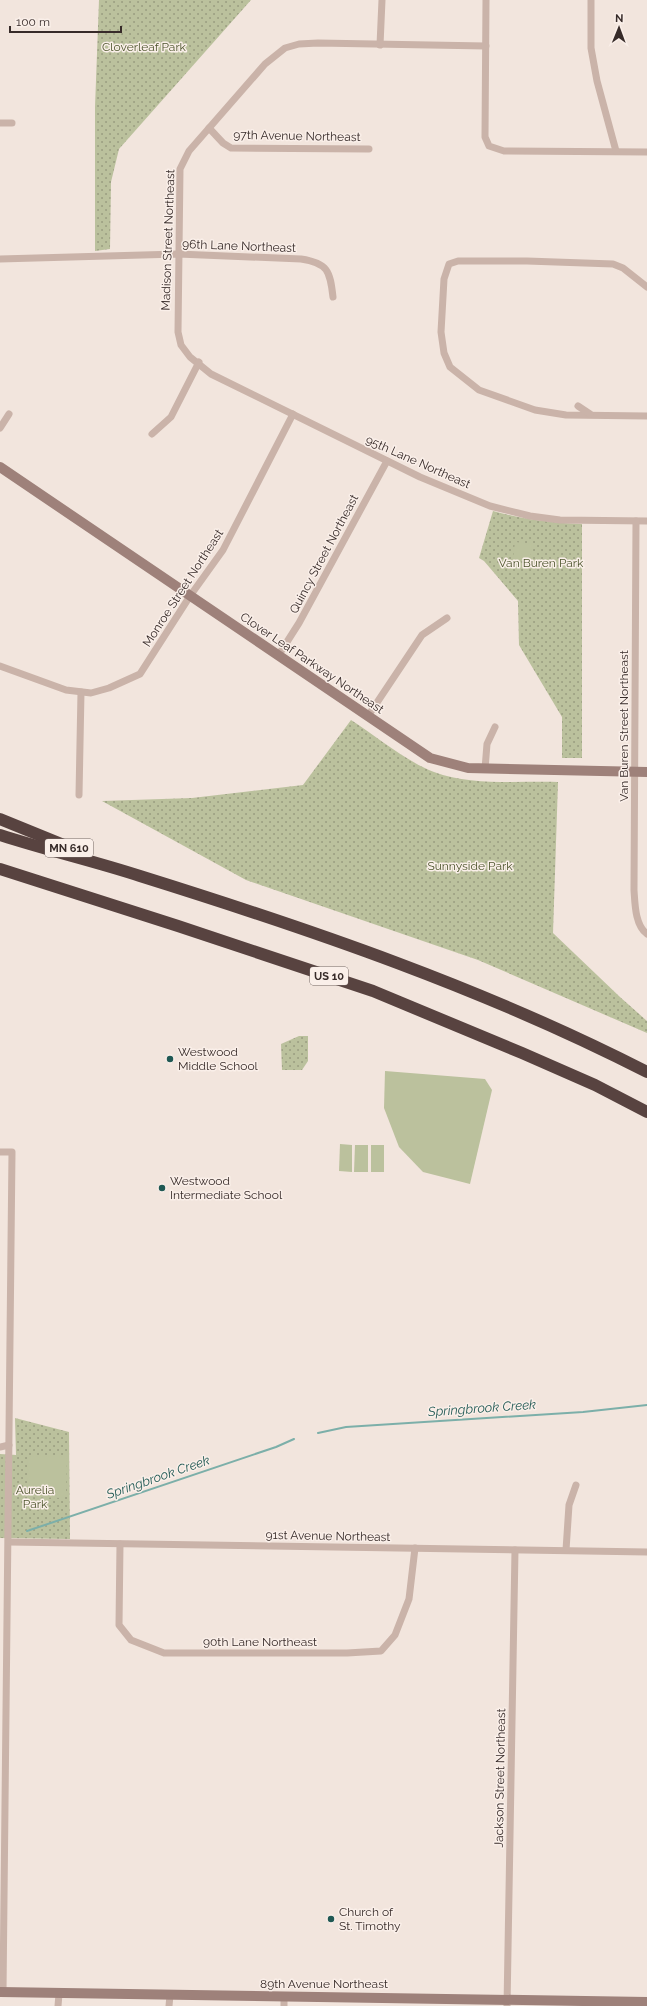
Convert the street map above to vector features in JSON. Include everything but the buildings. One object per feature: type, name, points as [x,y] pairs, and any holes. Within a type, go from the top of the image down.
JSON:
[{"type":"highway","name":"MN 610","points":[[0,819],[138,875]]},
{"type":"highway","points":[[0,835],[138,875],[337,940],[435,977],[532,1017],[647,1072]]},
{"type":"highway","name":"US 10","points":[[0,869],[373,991],[595,1085],[647,1112]]},
{"type":"street","points":[[380,45],[382,0]]},
{"type":"street","points":[[486,0],[485,137],[489,146],[504,151],[647,152]]},
{"type":"street","points":[[591,0],[591,48],[597,81],[616,151]]},
{"type":"street","name":"Madison Street Northeast","points":[[199,362],[190,357],[181,345],[178,332],[180,169],[189,151],[265,64],[285,48],[299,44],[318,43],[486,46]]},
{"type":"street","points":[[0,123],[12,123]]},
{"type":"street","name":"97th Avenue Northeast","points":[[209,128],[223,143],[231,148],[369,149]]},
{"type":"street","name":"96th Lane Northeast","points":[[0,260],[99,255],[178,254],[317,262],[325,268],[332,283],[333,297]]},
{"type":"street","points":[[647,287],[623,268],[613,264],[527,261],[458,261],[449,264],[444,279],[442,332],[444,354],[450,367],[479,390],[535,410],[566,415],[647,416]]},
{"type":"street","points":[[152,434],[171,417],[199,362]]},
{"type":"street","name":"95th Lane Northeast","points":[[199,362],[211,374],[420,477],[490,506],[530,516],[560,520],[647,521]]},
{"type":"street","points":[[578,406],[590,415]]},
{"type":"street","points":[[0,428],[9,414]]},
{"type":"street","name":"Monroe Street Northeast","points":[[0,666],[66,690],[91,693],[109,688],[140,674],[190,596],[223,550],[293,414]]},
{"type":"street","name":"Quincy Street Northeast","points":[[278,656],[299,623],[387,461]]},
{"type":"street","name":"Clover Leaf Parkway Northeast","points":[[0,467],[430,758],[456,766],[484,769],[647,772]]},
{"type":"street","name":"Van Buren Street Northeast","points":[[636,521],[635,909],[644,932]]},
{"type":"street","points":[[368,716],[422,635],[447,618]]},
{"type":"street","points":[[79,795],[81,692]]},
{"type":"street","points":[[484,769],[487,744],[495,727]]},
{"type":"street","points":[[0,1152],[12,1152],[8,1542],[4,1655],[2,1992]]},
{"type":"street","points":[[0,1447],[9,1445]]},
{"type":"street","points":[[566,1550],[569,1505],[576,1484]]},
{"type":"street","name":"91st Avenue Northeast","points":[[8,1542],[647,1552]]},
{"type":"street","name":"90th Lane Northeast","points":[[120,1544],[119,1625],[131,1640],[170,1653],[347,1653],[381,1651],[395,1635],[409,1599],[415,1548]]},
{"type":"street","name":"Jackson Street Northeast","points":[[507,2003],[516,1550]]},
{"type":"street","name":"89th Avenue Northeast","points":[[2,1992],[170,2001],[507,2003],[647,2002]]},
{"type":"street","points":[[58,2006],[59,1994]]},
{"type":"green space","name":"Cloverleaf Park","points":[[99,0],[251,0],[119,149],[111,182],[110,249],[95,251],[95,107]]},
{"type":"green space","name":"Van Buren Park","points":[[493,511],[537,520],[582,524],[582,758],[562,758],[562,717],[519,645],[518,601],[484,561],[479,558]]},
{"type":"green space","points":[[515,542],[532,544],[530,562],[513,559]]},
{"type":"green space","name":"Sunnyside Park","points":[[351,720],[413,762],[434,772],[479,781],[558,782],[553,933],[647,1021],[647,1033],[478,960],[246,880],[102,801],[192,798],[303,785]]},
{"type":"green space","points":[[299,1036],[308,1036],[308,1061],[302,1070],[282,1070],[281,1044]]},
{"type":"green space","points":[[385,1071],[485,1079],[492,1090],[470,1184],[423,1172],[399,1147],[384,1108]]},
{"type":"green space","points":[[340,1144],[352,1145],[352,1172],[339,1171]]},
{"type":"green space","points":[[355,1145],[368,1145],[368,1172],[354,1172]]},
{"type":"green space","points":[[371,1145],[384,1145],[384,1172],[371,1172]]},
{"type":"green space","name":"Aurelia Park","points":[[15,1418],[69,1432],[70,1539],[0,1538],[0,1454],[16,1455]]},
{"type":"green space","points":[[28,1456],[67,1457],[66,1494],[62,1498],[27,1497]]},
{"type":"waterway","name":"Springbrook Creek","points":[[318,1433],[346,1427],[583,1412],[647,1405]]},
{"type":"waterway","name":"Springbrook Creek","points":[[27,1531],[276,1447],[294,1439]]},
{"type":"place","name":"Westwood Middle School","points":[[170,1059]]},
{"type":"place","name":"Westwood Intermediate School","points":[[162,1188]]},
{"type":"place","name":"Church of St. Timothy","points":[[331,1919]]}]
